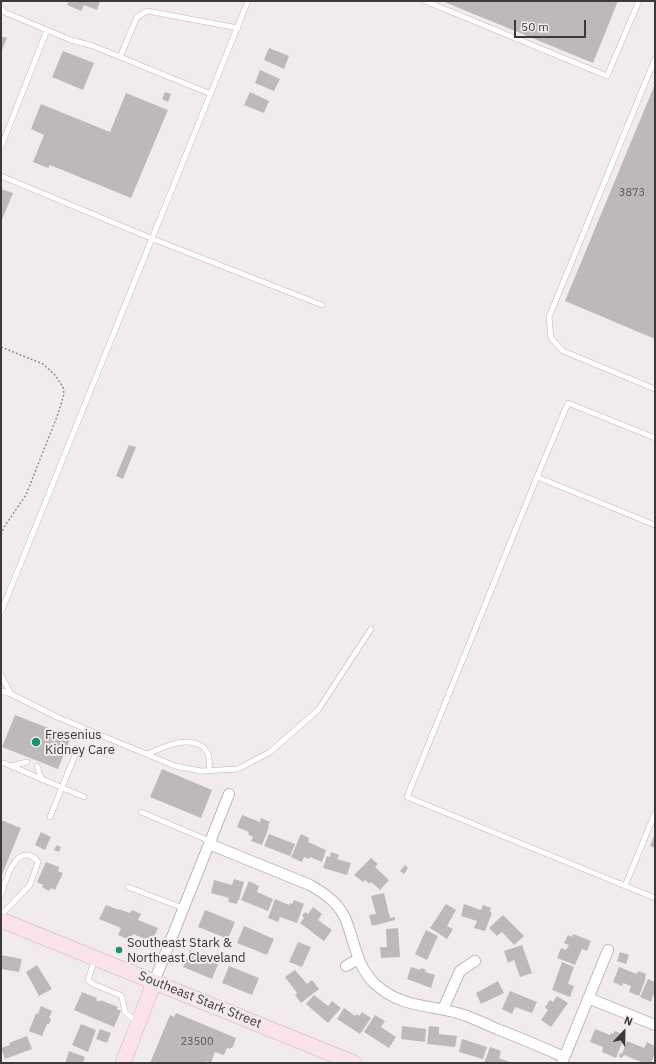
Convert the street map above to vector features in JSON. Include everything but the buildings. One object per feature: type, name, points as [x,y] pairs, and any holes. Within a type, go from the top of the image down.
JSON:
[{"type":"main road","name":"Southeast Stark Street","points":[[1,920],[354,1063]]},
{"type":"main road","points":[[125,1062],[138,1022],[154,982]]},
{"type":"street","points":[[154,982],[229,794]]},
{"type":"street","points":[[210,843],[322,892],[331,899],[340,909],[347,922],[358,959],[364,971],[373,982],[391,995],[406,1002],[465,1015],[563,1060],[608,950]]},
{"type":"street","points":[[346,966],[358,959]]},
{"type":"street","points":[[443,1009],[460,970],[475,961]]},
{"type":"street","points":[[588,998],[655,1025]]},
{"type":"lane","points":[[1,612],[248,1]]},
{"type":"lane","points":[[425,1],[607,76],[639,1]]},
{"type":"lane","points":[[1,8],[4,12],[47,30],[120,57],[211,94]]},
{"type":"lane","points":[[120,57],[137,17],[147,11],[238,28]]},
{"type":"lane","points":[[1,146],[47,30]]},
{"type":"lane","points":[[655,59],[549,317],[551,338],[563,351],[655,389]]},
{"type":"lane","points":[[1,176],[322,305]]},
{"type":"lane","points":[[655,438],[568,403],[407,797],[655,898]]},
{"type":"lane","points":[[537,477],[655,525]]},
{"type":"lane","points":[[1,691],[11,694],[57,717],[175,766],[201,771],[238,769],[270,752],[318,710],[371,629]]},
{"type":"lane","points":[[1,675],[11,694]]},
{"type":"lane","points":[[147,754],[164,747],[188,741],[198,744],[205,749],[209,757],[209,770]]},
{"type":"lane","points":[[50,817],[76,753]]},
{"type":"lane","points":[[11,766],[27,762]]},
{"type":"lane","points":[[1,763],[84,797]]},
{"type":"lane","points":[[37,766],[42,780]]},
{"type":"lane","points":[[141,812],[210,843]]},
{"type":"lane","points":[[625,886],[655,812]]},
{"type":"lane","points":[[1,895],[13,864],[18,858],[23,855],[29,855],[36,858],[38,862],[30,884],[1,915]]},
{"type":"lane","points":[[128,887],[183,908]]},
{"type":"lane","points":[[96,958],[88,980],[93,984],[120,995],[125,1012],[138,1022]]},
{"type":"path","points":[[1,347],[43,364],[63,387],[64,394],[58,414],[26,495],[4,527],[1,535]]},
{"type":"place","name":"Fresenius Kidney Care","points":[[36,742]]},
{"type":"place","name":"Southeast Stark & Northeast Cleveland","points":[[119,950]]}]
